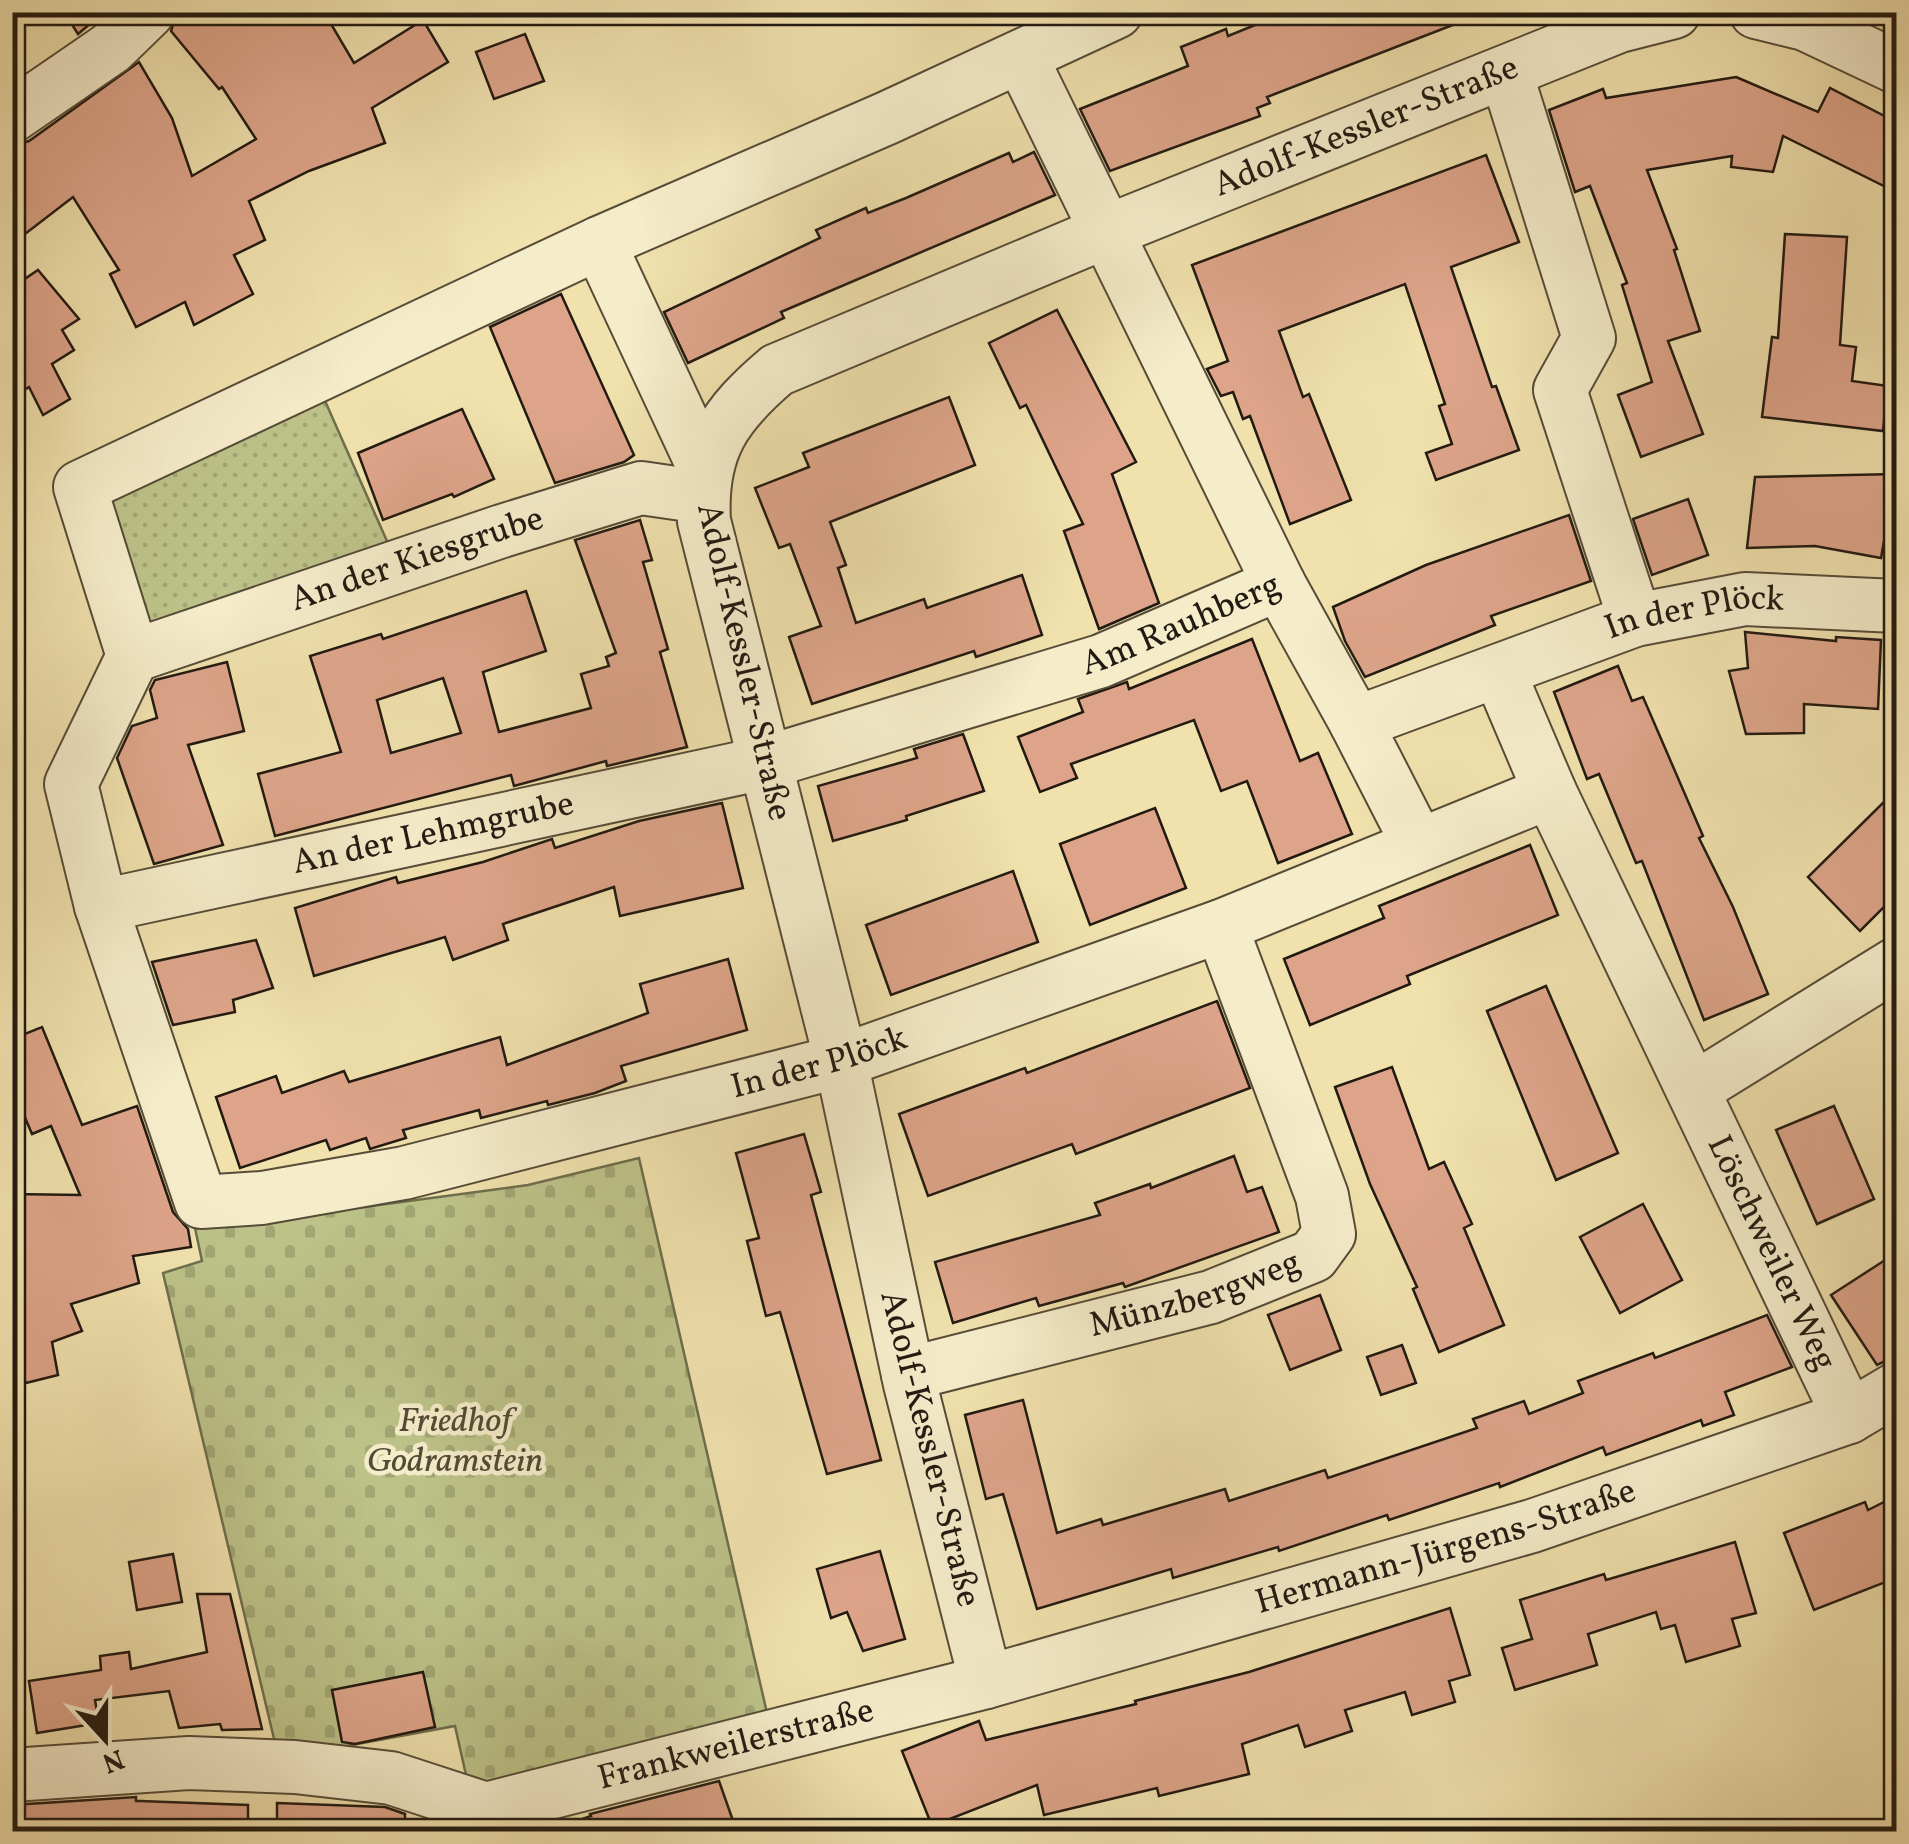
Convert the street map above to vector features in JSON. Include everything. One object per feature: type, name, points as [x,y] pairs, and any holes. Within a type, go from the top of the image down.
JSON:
[{"type":"street","points":[[12,116],[111,48],[148,12]]},
{"type":"street","points":[[101,906],[71,784],[133,656],[80,487],[600,243],[1116,12]]},
{"type":"street","name":"Adolf-Kessler-Straße","points":[[986,1682],[908,1374],[841,1061],[704,522],[704,484],[727,419],[777,370],[1108,230],[1619,26],[1674,12]]},
{"type":"street","points":[[1756,12],[1805,24],[1896,67]]},
{"type":"street","name":"Am Rauhberg","points":[[764,763],[1101,660],[1279,584],[1021,56]]},
{"type":"street","points":[[1506,74],[1589,338],[1560,390],[1635,620]]},
{"type":"street","points":[[600,243],[704,484]]},
{"type":"street","name":"An der Kiesgrube","points":[[133,656],[502,531],[642,488],[704,484]]},
{"type":"street","points":[[1279,584],[1418,844]]},
{"type":"street","name":"In der Plöck","points":[[1356,723],[1635,620],[1745,599],[1896,606]]},
{"type":"street","points":[[1499,672],[1550,792]]},
{"type":"street","name":"An der Lehmgrube","points":[[101,906],[764,763]]},
{"type":"street","name":"In der Plöck","points":[[101,906],[201,1202],[262,1198],[404,1173],[841,1061],[1221,926],[1550,792]]},
{"type":"street","name":"Löschweiler Weg","points":[[1550,792],[1849,1416]]},
{"type":"street","name":"Münzbergweg","points":[[908,1374],[1211,1297],[1313,1256],[1329,1234],[1322,1196],[1221,926]]},
{"type":"street","points":[[1694,1089],[1896,964]]},
{"type":"street","name":"Hermann-Jürgens-Straße","points":[[986,1682],[1532,1526],[1849,1416],[1896,1390]]},
{"type":"street","name":"Frankweilerstraße","points":[[12,1776],[189,1763],[295,1767],[391,1778],[489,1820],[986,1682]]},
{"type":"green space","points":[[318,385],[394,557],[172,622],[147,622],[111,531],[111,477]]},
{"type":"green space","name":"Friedhof Godramstein","points":[[639,1158],[767,1713],[484,1785],[466,1775],[455,1726],[325,1750],[275,1743],[163,1273],[202,1261],[195,1228],[218,1222],[259,1221],[528,1185]]},
{"type":"building","points":[[64,12],[104,12],[78,34]]},
{"type":"building","points":[[177,12],[324,12],[354,63],[423,20],[448,62],[372,108],[385,143],[309,171],[249,201],[265,240],[234,255],[253,294],[194,325],[185,302],[136,327],[110,274],[119,270],[73,197],[12,244],[12,146],[29,141],[139,62],[172,118],[192,176],[256,139],[222,87],[219,89],[171,31]]},
{"type":"building","points":[[1287,12],[1481,14],[1267,97],[1270,103],[1257,108],[1260,116],[1110,171],[1080,109],[1188,66],[1181,47],[1226,29],[1228,36]]},
{"type":"building","points":[[525,34],[544,81],[494,99],[476,52]]},
{"type":"building","points":[[1736,77],[1818,112],[1830,88],[1896,122],[1896,192],[1783,136],[1773,172],[1731,167],[1732,156],[1647,170],[1677,249],[1674,250],[1700,331],[1668,341],[1703,434],[1641,457],[1618,395],[1652,382],[1622,285],[1627,283],[1590,186],[1575,192],[1549,110],[1603,89],[1606,98]]},
{"type":"building","points":[[1034,152],[1055,195],[781,312],[784,318],[688,363],[664,312],[820,238],[816,230],[866,208],[868,213],[1009,153],[1013,162]]},
{"type":"building","points":[[1486,155],[1519,242],[1451,267],[1492,387],[1496,386],[1519,450],[1436,480],[1426,453],[1452,444],[1439,406],[1445,404],[1405,284],[1279,331],[1303,397],[1309,394],[1351,500],[1290,524],[1250,416],[1243,419],[1233,392],[1221,396],[1207,369],[1228,361],[1192,265]]},
{"type":"building","points":[[1785,234],[1847,237],[1840,345],[1856,347],[1852,381],[1888,386],[1883,431],[1762,417],[1772,337],[1778,338]]},
{"type":"building","points":[[38,270],[79,319],[62,330],[74,350],[52,364],[70,399],[43,415],[29,387],[12,398],[13,287]]},
{"type":"building","points":[[561,294],[634,455],[624,462],[555,483],[490,327]]},
{"type":"building","points":[[1057,310],[1136,462],[1112,474],[1159,603],[1099,629],[1064,531],[1083,524],[1026,405],[1020,408],[989,343]]},
{"type":"building","points":[[949,397],[975,465],[830,522],[846,565],[838,568],[856,623],[924,599],[927,608],[1022,575],[1042,635],[976,657],[974,651],[812,704],[789,637],[821,626],[790,544],[779,548],[755,488],[809,467],[803,453]]},
{"type":"building","points":[[462,409],[494,479],[454,497],[452,494],[383,520],[358,453]]},
{"type":"building","points":[[1896,474],[1881,558],[1815,546],[1747,548],[1755,477]]},
{"type":"building","points":[[1688,499],[1708,555],[1652,575],[1633,519]]},
{"type":"building","points":[[1569,515],[1591,581],[1491,616],[1495,625],[1365,677],[1345,641],[1333,607],[1426,565]]},
{"type":"building","points":[[640,520],[652,560],[643,562],[668,649],[660,652],[687,747],[607,766],[606,761],[514,786],[511,775],[275,836],[258,774],[341,752],[310,656],[381,634],[383,639],[526,591],[546,651],[483,672],[499,732],[591,708],[581,674],[609,666],[606,657],[616,653],[575,540]],"holes":[[[443,678],[461,733],[391,753],[377,700]]]},
{"type":"building","points":[[1745,632],[1836,641],[1836,637],[1881,640],[1878,709],[1804,704],[1804,733],[1746,734],[1729,671],[1748,668]]},
{"type":"building","points":[[1252,639],[1300,761],[1318,753],[1352,834],[1278,863],[1247,781],[1221,791],[1194,720],[1071,764],[1077,778],[1040,792],[1018,737],[1083,712],[1078,699],[1127,682],[1129,689]]},
{"type":"building","points":[[227,662],[244,731],[188,745],[223,845],[154,864],[117,758],[132,726],[157,718],[150,690],[155,680]]},
{"type":"building","points":[[1618,666],[1632,701],[1643,697],[1703,836],[1699,838],[1733,907],[1768,994],[1704,1020],[1642,861],[1636,863],[1599,774],[1587,779],[1554,692]]},
{"type":"building","points":[[963,734],[984,791],[906,816],[907,820],[833,841],[818,786],[917,758],[914,749]]},
{"type":"building","points":[[1896,790],[1896,895],[1860,931],[1808,877]]},
{"type":"building","points":[[722,803],[743,888],[620,916],[614,887],[503,924],[508,940],[453,960],[445,937],[314,976],[295,908],[396,877],[398,883],[483,862],[552,839],[555,848],[639,821]]},
{"type":"building","points":[[1155,808],[1186,888],[1090,925],[1060,844]]},
{"type":"building","points":[[1530,845],[1558,915],[1407,976],[1410,984],[1310,1025],[1284,959],[1384,918],[1379,906]]},
{"type":"building","points":[[1013,871],[1038,942],[891,995],[866,925]]},
{"type":"building","points":[[256,940],[273,988],[233,1000],[235,1012],[173,1025],[152,962]]},
{"type":"building","points":[[728,959],[747,1030],[621,1066],[626,1081],[595,1093],[481,1118],[479,1110],[403,1130],[406,1138],[370,1149],[366,1138],[330,1150],[326,1140],[240,1168],[216,1097],[276,1076],[282,1093],[344,1071],[349,1082],[500,1037],[507,1065],[648,1013],[640,984]]},
{"type":"building","points":[[1546,986],[1618,1153],[1556,1180],[1487,1011]]},
{"type":"building","points":[[1217,1001],[1250,1088],[1076,1154],[1072,1144],[928,1196],[899,1114],[1025,1068],[1027,1073]]},
{"type":"building","points":[[42,1027],[82,1125],[137,1106],[173,1212],[188,1229],[191,1247],[133,1256],[139,1283],[71,1304],[82,1331],[52,1342],[58,1375],[26,1383],[12,1348],[12,1194],[80,1195],[51,1126],[32,1134],[12,1087],[12,1039]]},
{"type":"building","points":[[1392,1067],[1429,1169],[1444,1162],[1472,1224],[1464,1228],[1504,1325],[1439,1352],[1413,1289],[1417,1287],[1370,1184],[1335,1087]]},
{"type":"building","points":[[1834,1106],[1874,1199],[1817,1224],[1776,1130]]},
{"type":"building","points":[[804,1134],[821,1192],[811,1195],[881,1460],[827,1474],[780,1312],[766,1316],[747,1241],[759,1238],[736,1153]]},
{"type":"building","points":[[1234,1156],[1247,1192],[1262,1187],[1279,1232],[1125,1287],[1123,1283],[1039,1306],[1036,1298],[953,1323],[935,1262],[1100,1215],[1095,1203],[1150,1184],[1151,1188]]},
{"type":"building","points":[[1643,1204],[1682,1280],[1620,1313],[1580,1237]]},
{"type":"building","points":[[1896,1253],[1896,1356],[1877,1365],[1831,1295]]},
{"type":"building","points":[[1320,1295],[1341,1350],[1290,1370],[1268,1315]]},
{"type":"building","points":[[1767,1315],[1792,1367],[1725,1392],[1734,1415],[1703,1426],[1701,1420],[1606,1455],[1603,1447],[1500,1487],[1499,1483],[1389,1520],[1387,1515],[1279,1551],[1278,1547],[1173,1578],[1171,1569],[1037,1609],[1003,1494],[986,1499],[965,1415],[1023,1400],[1057,1533],[1101,1519],[1103,1525],[1225,1489],[1229,1501],[1325,1470],[1328,1478],[1477,1428],[1473,1419],[1524,1401],[1529,1414],[1583,1393],[1578,1381],[1653,1353],[1655,1358]]},
{"type":"building","points":[[1402,1345],[1416,1383],[1381,1395],[1367,1357]]},
{"type":"building","points":[[1896,1496],[1896,1578],[1814,1610],[1784,1533],[1865,1502],[1868,1510]]},
{"type":"building","points":[[1735,1542],[1756,1613],[1732,1619],[1740,1646],[1686,1662],[1675,1625],[1661,1629],[1656,1612],[1588,1634],[1597,1665],[1515,1690],[1502,1648],[1532,1639],[1520,1600],[1604,1574],[1606,1580]]},
{"type":"building","points":[[880,1551],[905,1639],[863,1651],[847,1612],[831,1618],[817,1569]]},
{"type":"building","points":[[173,1554],[182,1602],[137,1610],[129,1562]]},
{"type":"building","points":[[197,1594],[230,1594],[262,1729],[222,1730],[220,1724],[179,1728],[169,1691],[95,1700],[99,1723],[37,1733],[29,1681],[101,1670],[100,1656],[129,1652],[131,1669],[207,1652]]},
{"type":"building","points":[[1450,1608],[1470,1675],[1449,1681],[1455,1702],[1412,1715],[1405,1692],[1345,1710],[1352,1731],[1305,1747],[1298,1725],[1242,1744],[1249,1774],[1159,1796],[1157,1788],[1044,1815],[1037,1785],[932,1826],[902,1751],[979,1721],[986,1740],[1136,1704],[1135,1701],[1249,1672]]},
{"type":"building","points":[[423,1672],[435,1727],[355,1744],[342,1742],[332,1690]]},
{"type":"building","points":[[719,1781],[737,1832],[650,1832],[648,1826],[618,1832],[581,1832],[579,1820],[590,1814]]},
{"type":"building","points":[[136,1797],[136,1801],[248,1805],[248,1827],[218,1828],[218,1832],[12,1832],[12,1805]]},
{"type":"building","points":[[277,1803],[385,1807],[405,1814],[405,1832],[277,1832]]}]
